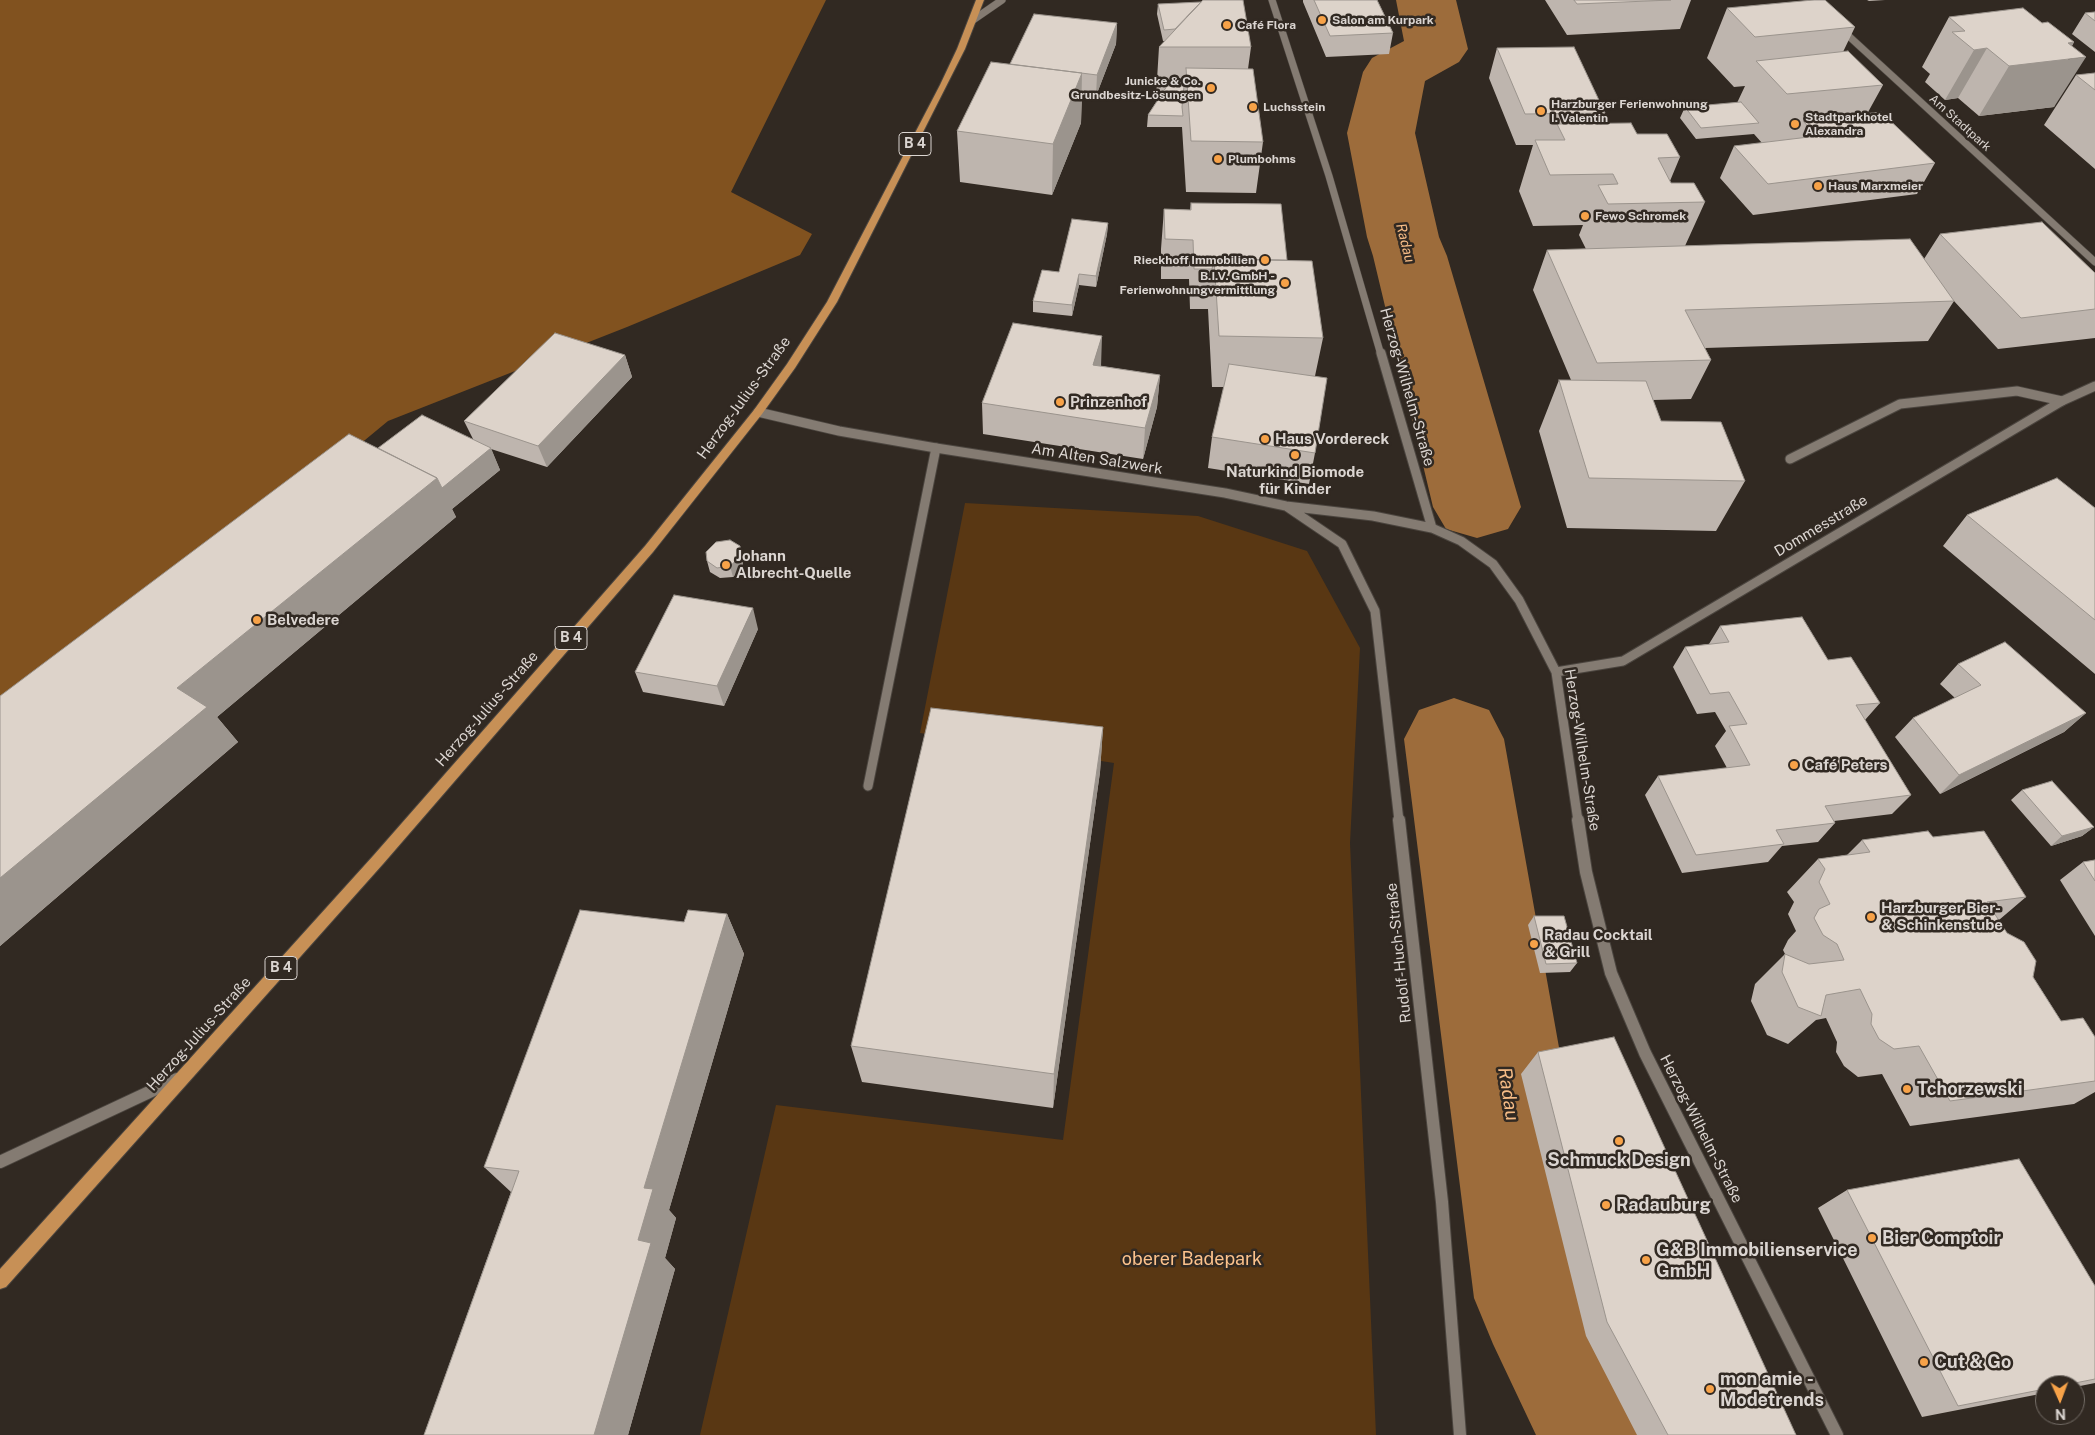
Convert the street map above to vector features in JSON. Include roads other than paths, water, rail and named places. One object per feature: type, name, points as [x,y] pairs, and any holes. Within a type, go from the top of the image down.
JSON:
[{"type":"main road","name":"Herzog-Julius-Straße","points":[[0,1281],[378,860],[649,549],[758,412],[792,366],[832,302],[916,141],[973,20],[980,0]]},
{"type":"street","points":[[973,20],[1002,0]]},
{"type":"street","name":"Herzog-Wilhelm-Straße","points":[[1272,0],[1324,157],[1432,528],[1462,541],[1493,564],[1519,600],[1556,672],[1586,872],[1611,973],[1646,1053],[1838,1435]]},
{"type":"street","name":"Am Stadtpark","points":[[1838,27],[2095,262]]},
{"type":"street","name":"Dommesstraße","points":[[1556,672],[1623,661],[2062,401],[2095,386]]},
{"type":"street","points":[[1790,459],[1900,404],[2017,390],[2062,401]]},
{"type":"street","name":"Am Alten Salzwerk","points":[[758,412],[839,431],[936,448],[1225,493],[1286,506],[1432,528]]},
{"type":"street","points":[[868,786],[936,448]]},
{"type":"street","name":"Rudolf-Huch-Straße","points":[[1286,506],[1342,544],[1375,611],[1442,1202],[1460,1435]]},
{"type":"street","points":[[0,1162],[185,1076]]},
{"type":"waterway","name":"Radau","points":[[1426,0],[1437,49],[1395,72],[1381,133],[1403,237],[1410,256],[1477,507]]},
{"type":"waterway","name":"Radau","points":[[1454,739],[1539,1298],[1608,1435]]},
{"type":"place","name":"Salon am Kurpark","points":[[1322,20]]},
{"type":"place","name":"Café Flora","points":[[1227,25]]},
{"type":"place","name":"Junicke & Co. Grundbesitz-Lösungen","points":[[1211,88]]},
{"type":"place","name":"Luchsstein","points":[[1253,107]]},
{"type":"place","name":"Harzburger Ferienwohnung I. Valentin","points":[[1541,111]]},
{"type":"place","name":"Stadtparkhotel Alexandra","points":[[1795,124]]},
{"type":"place","name":"Plumbohms","points":[[1218,159]]},
{"type":"place","name":"Haus Marxmeier","points":[[1818,186]]},
{"type":"place","name":"Fewo Schromek","points":[[1585,216]]},
{"type":"place","name":"Rieckhoff Immobilien","points":[[1265,260]]},
{"type":"place","name":"B.I.V. GmbH - Ferienwohnungvermittlung","points":[[1285,283]]},
{"type":"place","name":"Prinzenhof","points":[[1060,402]]},
{"type":"place","name":"Haus Vordereck","points":[[1265,439]]},
{"type":"place","name":"Naturkind Biomode für Kinder","points":[[1295,455]]},
{"type":"place","name":"Johann Albrecht-Quelle","points":[[726,565]]},
{"type":"place","name":"Belvedere","points":[[257,620]]},
{"type":"place","name":"Café Peters","points":[[1794,765]]},
{"type":"place","name":"Harzburger Bier- & Schinkenstube","points":[[1871,917]]},
{"type":"place","name":"Radau Cocktail & Grill","points":[[1534,944]]},
{"type":"place","name":"Tchorzewski","points":[[1907,1089]]},
{"type":"place","name":"Schmuck Design","points":[[1619,1141]]},
{"type":"place","name":"Radauburg","points":[[1606,1205]]},
{"type":"place","name":"Bier Comptoir","points":[[1872,1238]]},
{"type":"place","name":"G&B Immobilienservice GmbH","points":[[1646,1260]]},
{"type":"place","name":"Cut & Go","points":[[1924,1362]]},
{"type":"place","name":"mon amie - Modetrends","points":[[1710,1389]]},
{"type":"park label","name":"oberer Badepark","points":[[1192,1259]]}]
